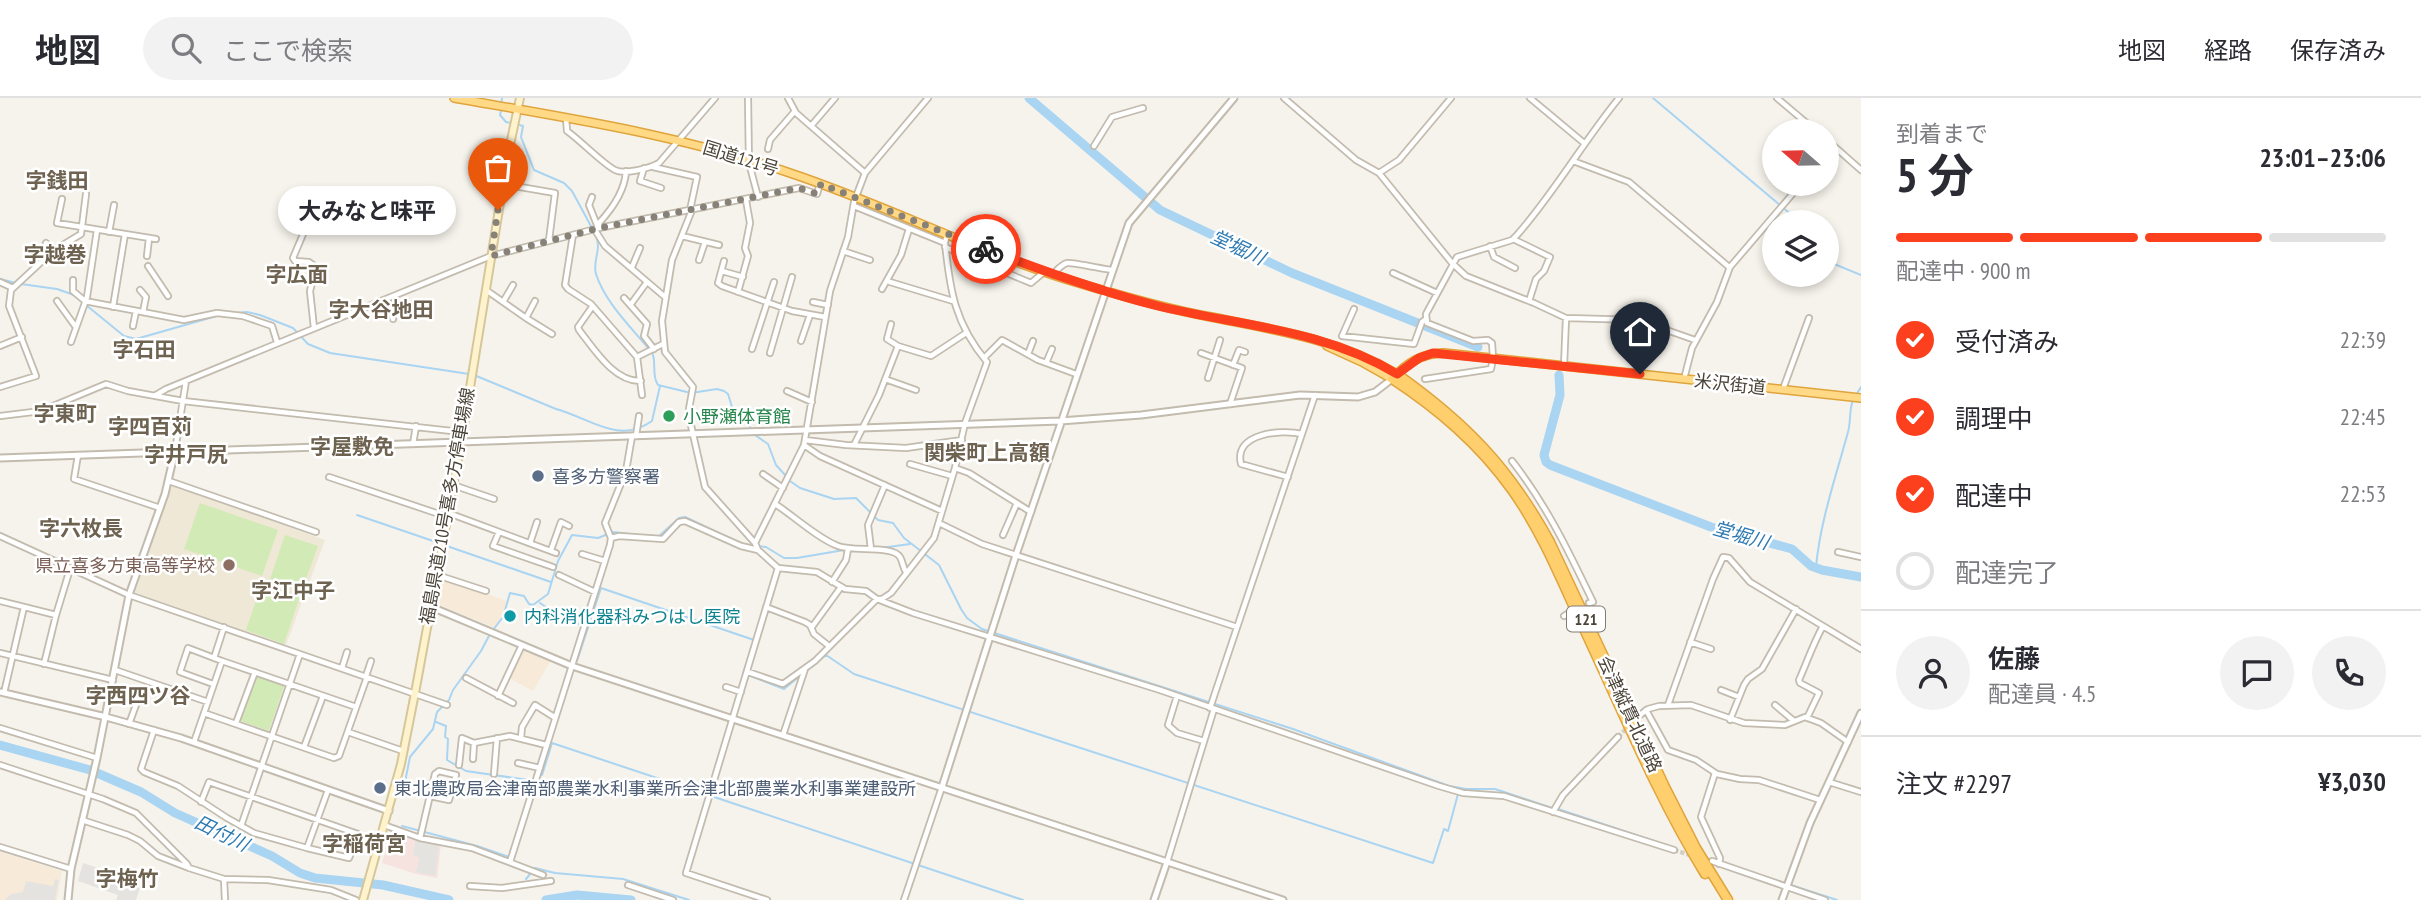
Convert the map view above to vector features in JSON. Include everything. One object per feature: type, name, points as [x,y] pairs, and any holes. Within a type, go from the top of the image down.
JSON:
[{"type":"highway","name":"国道121号","points":[[454,98],[566,116],[678,139],[749,159],[856,196],[1053,275],[1171,309],[1330,342],[1394,376]]},
{"type":"highway","name":"国道121号","points":[[1299,335],[1394,376]]},
{"type":"highway","points":[[1330,342],[1342,336],[1342,346]]},
{"type":"highway","name":"米沢街道","points":[[1394,376],[1419,358],[1433,353],[1861,396]]},
{"type":"highway","name":"会津縦貫北道路","points":[[1394,376],[1444,415],[1467,437],[1492,464],[1531,520],[1676,823],[1722,900]]},
{"type":"highway","name":"会津縦貫北道路","points":[[1394,376],[1448,411],[1478,440],[1534,512],[1670,798],[1696,848],[1728,900]]},
{"type":"main road","name":"福島県道210号喜多方停車場線","points":[[364,897],[389,811],[415,693],[520,98]]},
{"type":"street","points":[[653,167],[715,98]]},
{"type":"street","points":[[748,98],[749,159],[758,197]]},
{"type":"street","points":[[788,98],[794,111],[865,173]]},
{"type":"street","points":[[811,126],[835,98]]},
{"type":"street","points":[[756,547],[804,442],[825,317],[856,196],[865,173],[928,98]]},
{"type":"street","points":[[904,900],[1060,421],[1129,223],[1234,98]]},
{"type":"street","points":[[1284,98],[1356,160],[1379,173],[1452,263],[1466,276],[1566,318],[1639,320],[1695,340]]},
{"type":"street","points":[[1379,173],[1399,160],[1451,98]]},
{"type":"street","points":[[1530,98],[1584,144]]},
{"type":"street","points":[[1354,309],[1342,336],[1414,344],[1452,263],[1462,254],[1513,239],[1619,98]]},
{"type":"street","points":[[1777,98],[1802,119]]},
{"type":"street","points":[[1094,146],[1112,117],[1143,108]]},
{"type":"street","points":[[768,149],[770,139],[794,111]]},
{"type":"street","points":[[566,116],[567,131],[615,170],[653,167],[697,177],[691,210],[672,260],[662,321],[663,344],[665,352],[694,387],[689,409],[692,434],[708,492],[778,568],[817,572],[841,587],[866,591],[877,599],[1177,696],[1462,793],[1495,793],[1674,850]]},
{"type":"street","points":[[1839,151],[1861,170]]},
{"type":"street","points":[[1573,161],[1629,182],[1730,267]]},
{"type":"street","points":[[645,167],[640,181],[661,188]]},
{"type":"street","points":[[597,228],[614,206],[626,178],[626,171]]},
{"type":"street","points":[[677,181],[680,172]]},
{"type":"street","points":[[503,184],[555,192],[549,240]]},
{"type":"street","points":[[156,395],[277,342],[491,256],[597,228],[799,188],[817,194],[821,184]]},
{"type":"street","points":[[0,387],[36,376],[8,302],[13,288],[53,251],[81,234],[86,194]]},
{"type":"street","points":[[1684,379],[1692,348],[1717,302],[1730,267],[1791,196]]},
{"type":"street","points":[[592,197],[589,205],[605,246],[666,298]]},
{"type":"street","points":[[62,199],[57,223],[156,239]]},
{"type":"street","points":[[738,292],[748,256],[745,248],[750,223],[746,200]]},
{"type":"street","points":[[109,232],[114,205]]},
{"type":"street","points":[[853,206],[1031,283],[1044,271]]},
{"type":"street","points":[[309,220],[293,258],[295,261],[309,262],[316,267],[310,291],[314,328]]},
{"type":"street","points":[[882,289],[901,254],[909,229]]},
{"type":"street","points":[[71,342],[85,301],[97,230]]},
{"type":"street","points":[[113,307],[125,234]]},
{"type":"street","points":[[748,671],[783,684],[829,646],[877,599],[882,600],[891,593],[934,538],[965,423],[987,365],[966,333],[953,301],[945,245],[947,234]]},
{"type":"street","points":[[573,235],[565,285],[593,306],[637,357],[642,395]]},
{"type":"street","points":[[682,236],[719,245]]},
{"type":"street","points":[[147,256],[149,238]]},
{"type":"street","points":[[1513,239],[1550,257],[1544,271],[1536,279],[1529,301]]},
{"type":"street","points":[[46,243],[53,251]]},
{"type":"street","points":[[699,260],[705,243]]},
{"type":"street","points":[[1490,246],[1494,257],[1515,268]]},
{"type":"street","points":[[632,267],[640,248]]},
{"type":"street","points":[[843,251],[870,260]]},
{"type":"street","points":[[724,261],[718,283],[781,308],[825,317]]},
{"type":"street","points":[[1053,275],[1059,267],[1070,263],[1112,270]]},
{"type":"street","points":[[148,267],[168,296]]},
{"type":"street","points":[[722,271],[743,277]]},
{"type":"street","points":[[1393,273],[1437,293]]},
{"type":"street","points":[[769,353],[792,276]]},
{"type":"street","points":[[73,280],[73,291],[85,301],[188,320],[217,313],[246,317],[272,326],[277,342]]},
{"type":"street","points":[[0,282],[13,288]]},
{"type":"street","points":[[631,304],[647,282]]},
{"type":"street","points":[[752,349],[774,282]]},
{"type":"street","points":[[890,282],[953,301]]},
{"type":"street","points":[[503,302],[513,285]]},
{"type":"street","points":[[901,296],[904,286]]},
{"type":"street","points":[[140,290],[146,297],[143,312]]},
{"type":"street","points":[[485,290],[552,334]]},
{"type":"street","points":[[624,298],[647,324],[644,336],[654,349]]},
{"type":"street","points":[[387,299],[393,319]]},
{"type":"street","points":[[57,301],[76,327]]},
{"type":"street","points":[[526,318],[535,301]]},
{"type":"street","points":[[813,302],[828,304]]},
{"type":"street","points":[[593,306],[579,330],[610,367],[628,379],[641,381]]},
{"type":"street","points":[[133,326],[136,311]]},
{"type":"street","points":[[801,341],[810,315]]},
{"type":"street","points":[[1783,390],[1809,317]]},
{"type":"street","points":[[1564,366],[1566,318]]},
{"type":"street","points":[[1423,323],[1474,341],[1488,340],[1493,347],[1491,369],[1487,371],[1425,379]]},
{"type":"street","points":[[891,324],[887,339],[898,346],[931,356],[966,333]]},
{"type":"street","points":[[0,346],[22,337]]},
{"type":"street","points":[[984,358],[1000,340],[1046,363],[1076,374]]},
{"type":"street","points":[[1208,378],[1220,340]]},
{"type":"street","points":[[1028,354],[1033,341]]},
{"type":"street","points":[[637,357],[663,344]]},
{"type":"street","points":[[854,445],[886,379],[898,346]]},
{"type":"street","points":[[1046,363],[1052,349]]},
{"type":"street","points":[[1233,365],[1239,350],[1245,352]]},
{"type":"street","points":[[1201,353],[1242,369],[1230,404]]},
{"type":"street","points":[[0,458],[1060,421],[1141,415],[1316,394],[1358,397],[1375,392],[1394,376]]},
{"type":"street","points":[[886,379],[916,390]]},
{"type":"street","points":[[68,900],[71,869],[106,717],[129,595],[169,481],[186,381]]},
{"type":"street","points":[[0,416],[41,411],[106,384],[183,401],[461,432]]},
{"type":"street","points":[[787,391],[812,402]]},
{"type":"street","points":[[1154,900],[1237,627],[1316,394]]},
{"type":"street","points":[[510,862],[604,561],[610,535],[606,519],[626,471],[639,416]]},
{"type":"street","points":[[413,444],[415,426]]},
{"type":"street","points":[[1288,477],[1241,464],[1241,453],[1247,443],[1261,435],[1282,431],[1302,434]]},
{"type":"street","points":[[804,442],[906,448],[962,440]]},
{"type":"street","points":[[804,442],[820,456],[942,511]]},
{"type":"street","points":[[78,455],[74,479],[160,509]]},
{"type":"street","points":[[1512,461],[1535,492],[1568,549],[1593,602],[1589,603]]},
{"type":"street","points":[[910,464],[952,476]]},
{"type":"street","points":[[955,468],[1031,512]]},
{"type":"street","points":[[763,474],[783,488]]},
{"type":"street","points":[[329,477],[447,514],[553,552],[561,523],[569,526]]},
{"type":"street","points":[[169,481],[316,532]]},
{"type":"street","points":[[453,485],[494,499]]},
{"type":"street","points":[[870,549],[868,525],[885,485]]},
{"type":"street","points":[[775,503],[836,545],[848,549],[882,549],[899,555],[906,572]]},
{"type":"street","points":[[1003,535],[1017,503]]},
{"type":"street","points":[[610,535],[663,539],[679,522],[685,521],[740,546],[756,547]]},
{"type":"street","points":[[530,543],[537,522]]},
{"type":"street","points":[[939,523],[971,540],[1237,627]]},
{"type":"street","points":[[499,532],[493,546],[553,567]]},
{"type":"street","points":[[0,536],[129,595],[447,705]]},
{"type":"street","points":[[832,582],[846,560],[848,549]]},
{"type":"street","points":[[1838,552],[1861,557]]},
{"type":"street","points":[[582,554],[604,561]]},
{"type":"street","points":[[1668,705],[1723,557],[1729,558],[1750,582],[1861,649]]},
{"type":"street","points":[[767,900],[686,873],[778,568]]},
{"type":"street","points":[[44,664],[70,569]]},
{"type":"street","points":[[436,575],[486,592]]},
{"type":"street","points":[[559,575],[595,592]]},
{"type":"street","points":[[811,627],[841,587]]},
{"type":"street","points":[[0,601],[56,615]]},
{"type":"street","points":[[429,606],[572,666],[1283,900]]},
{"type":"street","points":[[24,607],[2,693],[106,717],[194,742],[389,811]]},
{"type":"street","points":[[766,607],[796,617],[811,627],[814,634],[829,646]]},
{"type":"street","points":[[1730,720],[1748,679],[1762,669],[1796,610]]},
{"type":"street","points":[[1807,718],[1819,693],[1799,680],[1823,626]]},
{"type":"street","points":[[214,657],[224,627]]},
{"type":"street","points":[[1690,642],[1711,649]]},
{"type":"street","points":[[498,696],[522,645]]},
{"type":"street","points":[[213,684],[180,673],[188,648],[356,708]]},
{"type":"street","points":[[342,668],[347,652]]},
{"type":"street","points":[[0,653],[113,680]]},
{"type":"street","points":[[240,825],[300,653]]},
{"type":"street","points":[[194,742],[222,660]]},
{"type":"street","points":[[204,713],[334,758],[339,756],[371,662]]},
{"type":"street","points":[[783,735],[805,667]]},
{"type":"street","points":[[115,670],[208,702]]},
{"type":"street","points":[[236,723],[254,672]]},
{"type":"street","points":[[466,678],[513,703]]},
{"type":"street","points":[[726,687],[741,692]]},
{"type":"street","points":[[1721,690],[1739,697]]},
{"type":"street","points":[[129,724],[140,694]]},
{"type":"street","points":[[304,747],[323,696]]},
{"type":"street","points":[[1177,696],[1168,725],[1177,733],[1204,741]]},
{"type":"street","points":[[521,738],[522,727],[534,705],[555,717]]},
{"type":"street","points":[[1640,715],[1646,710],[1668,705],[1695,706],[1744,723],[1785,725],[1800,718],[1807,718],[1821,723],[1848,741]]},
{"type":"street","points":[[1775,705],[1794,721]]},
{"type":"street","points":[[1646,710],[1665,749],[1696,760],[1715,773],[1737,779],[1759,779],[1820,800]]},
{"type":"street","points":[[1782,900],[1820,800],[1861,713]]},
{"type":"street","points":[[0,728],[96,761]]},
{"type":"street","points":[[154,730],[141,769],[178,786],[201,802],[240,825],[258,834],[349,858],[358,834],[209,782],[201,802]]},
{"type":"street","points":[[348,732],[403,751]]},
{"type":"street","points":[[1553,812],[1563,795],[1618,737]]},
{"type":"street","points":[[459,765],[462,738],[474,743],[497,738],[521,738],[546,746]]},
{"type":"street","points":[[494,774],[497,738]]},
{"type":"street","points":[[472,759],[474,743]]},
{"type":"street","points":[[518,763],[540,768]]},
{"type":"street","points":[[0,765],[126,808],[145,820],[189,868]]},
{"type":"street","points":[[420,838],[430,796],[437,772],[456,775],[449,800],[430,796]]},
{"type":"street","points":[[1715,773],[1700,817],[1720,858],[1719,864]]},
{"type":"street","points":[[1829,782],[1861,792]]},
{"type":"street","points":[[500,789],[511,788],[533,794]]},
{"type":"street","points":[[307,848],[328,790]]},
{"type":"street","points":[[82,820],[132,837],[158,856],[225,879],[268,880],[331,890],[356,900]]},
{"type":"street","points":[[384,825],[420,838],[472,848],[543,875]]},
{"type":"street","points":[[0,847],[71,869]]},
{"type":"street","points":[[1712,862],[1825,900]]},
{"type":"street","points":[[225,879],[225,900]]},
{"type":"street","points":[[470,886],[502,888],[551,881]]},
{"type":"street","points":[[628,885],[673,900]]},
{"type":"shaded area","name":"県立喜多方東高等学校","points":[[171,485],[325,540],[286,645],[135,593]]},
{"type":"shaded area","points":[[442,578],[507,601],[498,624],[493,627],[438,604]]},
{"type":"shaded area","points":[[524,647],[551,660],[533,691],[509,678]]},
{"type":"shaded area","points":[[392,830],[441,844],[437,878],[382,863]]},
{"type":"shaded area","points":[[416,839],[439,845],[435,876],[416,872],[420,858],[413,855]]},
{"type":"shaded area","points":[[0,852],[62,871],[57,900],[0,900]]},
{"type":"shaded area","points":[[83,863],[113,873],[112,879],[140,888],[136,900],[116,900],[118,895],[78,881]]},
{"type":"shaded area","points":[[55,879],[59,880],[55,900],[5,900],[11,894],[23,892],[26,881],[53,886]]},
{"type":"green space","points":[[200,503],[278,530],[262,576],[184,549]]},
{"type":"green space","points":[[285,535],[318,546],[302,590],[270,579]]},
{"type":"green space","points":[[262,583],[300,596],[284,644],[246,630]]},
{"type":"green space","points":[[256,674],[285,684],[269,731],[240,721]]},
{"type":"waterway","points":[[501,105],[502,98]]},
{"type":"waterway","name":"堂堀川","points":[[1029,98],[1160,210],[1292,273],[1478,347]]},
{"type":"waterway","points":[[1653,98],[1786,210]]},
{"type":"waterway","points":[[501,111],[500,115],[506,122],[511,123]]},
{"type":"waterway","points":[[516,124],[523,126],[521,137],[534,170],[564,183],[572,191],[592,228]]},
{"type":"waterway","points":[[596,236],[598,246],[595,269],[600,284],[619,313],[648,348]]},
{"type":"waterway","points":[[1839,266],[1861,275]]},
{"type":"waterway","points":[[0,279],[16,283]]},
{"type":"waterway","points":[[21,284],[57,289],[74,295]]},
{"type":"waterway","points":[[86,305],[124,336],[136,339],[220,315]]},
{"type":"waterway","points":[[236,313],[260,315],[293,328],[308,344],[330,353],[469,374]]},
{"type":"waterway","points":[[652,352],[658,385],[691,393],[717,389],[724,391],[728,394],[732,407],[752,430]]},
{"type":"waterway","points":[[474,375],[604,427],[627,431],[652,421],[660,386]]},
{"type":"waterway","name":"堂堀川","points":[[1559,375],[1560,395],[1544,455],[1550,465],[1711,527],[1792,549],[1811,566],[1822,570],[1861,577]]},
{"type":"waterway","points":[[1856,395],[1861,387]]},
{"type":"waterway","points":[[1816,567],[1825,516],[1848,432],[1853,400]]},
{"type":"waterway","points":[[755,435],[768,444],[776,465],[786,476]]},
{"type":"waterway","points":[[790,481],[800,488],[834,499],[856,498],[878,520],[893,523],[904,538],[939,565],[967,618],[982,629],[1293,729],[1449,786],[1495,789],[1552,808]]},
{"type":"waterway","points":[[357,515],[439,543]]},
{"type":"waterway","points":[[658,537],[679,518],[685,517],[742,544],[766,547],[784,558],[844,550]]},
{"type":"waterway","points":[[493,630],[503,617],[510,593],[524,596],[529,604],[533,605],[548,594],[558,561],[572,535],[598,538],[613,532],[639,535]]},
{"type":"waterway","points":[[881,548],[910,544]]},
{"type":"waterway","points":[[444,545],[551,582]]},
{"type":"waterway","points":[[853,551],[865,551]]},
{"type":"waterway","points":[[577,661],[601,588],[754,642]]},
{"type":"waterway","points":[[540,603],[567,621],[584,625]]},
{"type":"waterway","points":[[405,782],[410,757],[433,729],[437,712],[449,700],[490,634]]},
{"type":"waterway","points":[[751,651],[743,673],[784,689],[801,675]]},
{"type":"waterway","points":[[805,672],[826,655],[854,674],[1433,863],[1444,829],[1448,831],[1458,794]]},
{"type":"waterway","points":[[436,722],[446,726],[447,760],[466,771],[535,781]]},
{"type":"waterway","points":[[539,773],[542,775],[552,743],[1023,900]]},
{"type":"waterway","name":"田付川","points":[[0,745],[90,770],[141,792],[175,813],[272,856],[300,873],[315,878],[383,885],[449,900]]},
{"type":"waterway","points":[[1558,809],[1669,846]]},
{"type":"waterway","points":[[402,826],[509,857]]},
{"type":"waterway","points":[[526,879],[535,868],[555,873],[623,879],[689,900]]},
{"type":"waterway","points":[[1766,877],[1837,900]]},
{"type":"waterway","name":"田付川","points":[[546,900],[577,895],[631,900]]},
{"type":"tunnel","points":[[1618,737],[1640,715]]},
{"type":"tunnel","points":[[1674,850],[1693,856]]},
{"type":"way so far","points":[[498,210],[491,256],[599,228],[799,188],[817,194],[821,184],[986,249]]},
{"type":"place","name":"大みなと味平","points":[[498,210]]},
{"type":"place","name":"小野瀬体育館","points":[[669,416]]},
{"type":"place","name":"喜多方警察署","points":[[538,476]]},
{"type":"place","name":"県立喜多方東高等学校","points":[[229,565]]},
{"type":"place","name":"内科消化器科みつはし医院","points":[[510,616]]},
{"type":"place","name":"東北農政局会津南部農業水利事業所会津北部農業水利事業建設所","points":[[380,788]]},
{"type":"district","name":"字銭田","points":[[57,180]]},
{"type":"district","name":"字越巻","points":[[55,254]]},
{"type":"district","name":"字広面","points":[[297,274]]},
{"type":"district","name":"字大谷地田","points":[[381,309]]},
{"type":"district","name":"字石田","points":[[144,349]]},
{"type":"district","name":"字東町","points":[[65,413]]},
{"type":"district","name":"字四百苅","points":[[150,426]]},
{"type":"district","name":"字屋敷免","points":[[352,446]]},
{"type":"district","name":"関柴町上高額","points":[[987,452]]},
{"type":"district","name":"字井戸尻","points":[[186,454]]},
{"type":"district","name":"字六枚長","points":[[81,528]]},
{"type":"district","name":"字江中子","points":[[293,590]]},
{"type":"district","name":"字西四ツ谷","points":[[138,695]]},
{"type":"district","name":"字稲荷宮","points":[[364,843]]},
{"type":"district","name":"字梅竹","points":[[127,878]]},
{"type":"route","points":[[986,249],[1061,278],[1158,306],[1270,327],[1326,341],[1366,357],[1397,374],[1419,358],[1433,353],[1640,374]]}]
